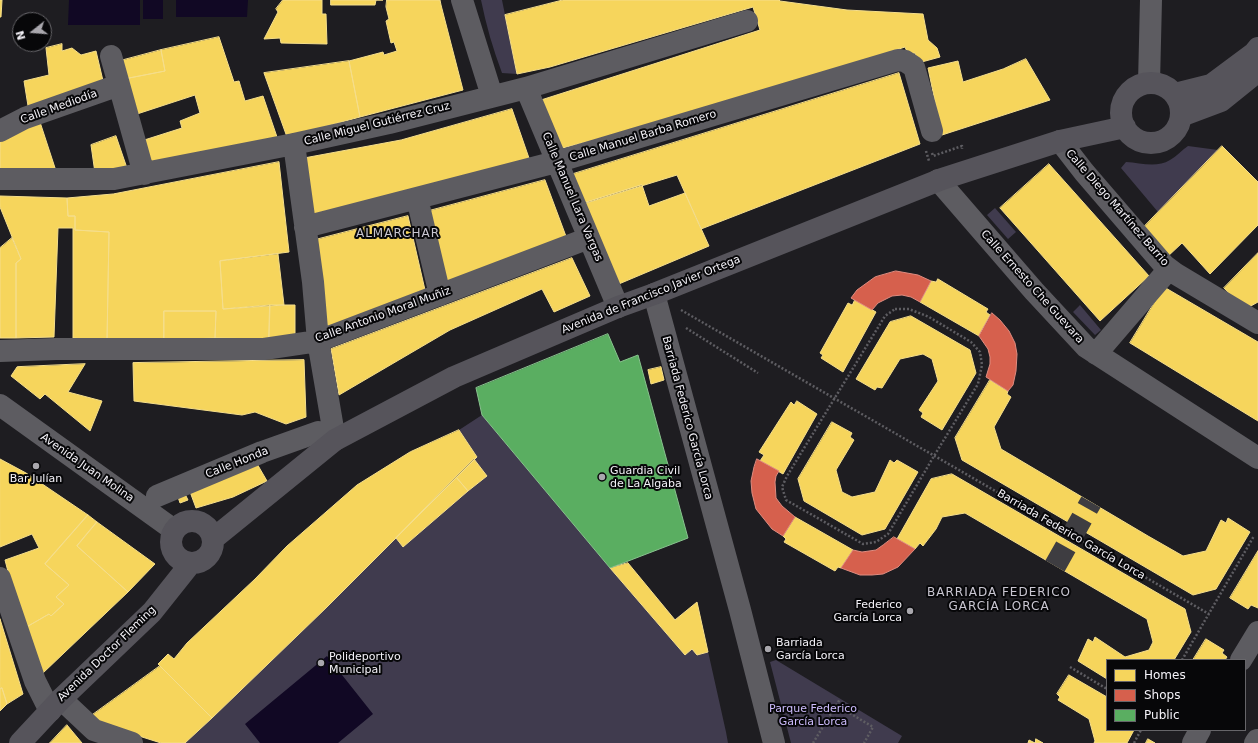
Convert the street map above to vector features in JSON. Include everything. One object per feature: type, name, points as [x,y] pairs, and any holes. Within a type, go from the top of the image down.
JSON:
[{"type":"street","points":[[462,0],[492,96]]},
{"type":"street","points":[[1149,83],[1151,0]]},
{"type":"street","name":"Calle Miguel Gutiérrez Cruz","points":[[0,179],[114,179],[294,144],[389,123],[526,88],[746,21]]},
{"type":"street","points":[[1175,94],[1211,85],[1254,53],[1258,48]]},
{"type":"street","points":[[111,56],[144,174]]},
{"type":"street","name":"Calle Manuel Barba Romero","points":[[305,226],[556,162],[898,60],[905,61],[914,66],[932,140]]},
{"type":"street","points":[[1181,116],[1221,101],[1258,71]]},
{"type":"street","points":[[1149,83],[1159,84],[1168,88],[1175,94],[1181,108],[1181,116],[1179,125],[1173,133],[1166,139],[1157,142],[1138,140],[1131,134],[1125,126],[1122,117],[1122,107],[1125,98],[1131,90],[1140,85],[1149,83]]},
{"type":"street","name":"Calle Mediodía","points":[[0,131],[26,118],[119,85]]},
{"type":"street","name":"Calle Manuel Lara Vargas","points":[[526,88],[618,307]]},
{"type":"street","name":"Avenida de Francisco Javier Ortega","points":[[213,539],[326,436],[454,377],[618,307],[938,180],[1060,142],[1125,126]]},
{"type":"street","name":"Calle Diego Martínez Barrio","points":[[1060,142],[1164,265],[1258,324]]},
{"type":"street","points":[[294,144],[312,282],[326,436]]},
{"type":"street","name":"Calle Ernesto Che Guevara","points":[[938,180],[1034,291],[1086,347],[1258,458]]},
{"type":"street","points":[[417,198],[440,294]]},
{"type":"street","name":"Calle Antonio Moral Muñiz","points":[[0,351],[56,349],[264,349],[318,341],[589,238]]},
{"type":"street","points":[[1096,354],[1170,269]]},
{"type":"street","name":"Barriada Federico García Lorca","points":[[654,294],[738,602],[774,743]]},
{"type":"street","name":"Avenida Juan Molina","points":[[0,405],[174,530]]},
{"type":"street","name":"Calle Honda","points":[[157,496],[262,452],[326,436]]},
{"type":"street","points":[[193,521],[200,522],[206,526],[211,532],[213,539],[211,552],[207,557],[201,561],[191,563],[176,556],[171,544],[174,530],[179,525],[193,521]]},
{"type":"street","name":"Avenida Doctor Fleming","points":[[20,743],[55,705],[152,612],[191,563]]},
{"type":"street","points":[[0,578],[35,682],[55,705],[94,730],[132,743]]},
{"type":"street","points":[[1242,659],[1258,632]]},
{"type":"street","points":[[1192,743],[1199,731]]},
{"type":"street","points":[[1255,743],[1257,740],[1258,741]]},
{"type":"path","points":[[932,140],[933,156],[962,146],[964,153]]},
{"type":"path","name":"Barriada Federico García Lorca","points":[[654,294],[1209,614]]},
{"type":"path","points":[[909,308],[929,317],[971,342],[980,352],[982,365],[978,384],[888,534],[876,542],[863,544],[802,510],[786,500],[782,487],[787,476],[834,398],[884,316],[895,309],[909,308]]},
{"type":"path","points":[[686,328],[758,373]]},
{"type":"path","points":[[1183,659],[1254,536]]},
{"type":"path","points":[[1070,667],[1106,688]]},
{"type":"path","points":[[813,743],[840,699]]},
{"type":"path","points":[[836,705],[873,727],[864,743]]},
{"type":"path","points":[[1134,743],[1140,731]]},
{"type":"green space","points":[[481,0],[502,0],[517,74],[502,73],[490,37]]},
{"type":"green space","points":[[1188,146],[1218,150],[1158,212],[1121,168],[1126,162],[1160,164],[1173,158]]},
{"type":"green space","points":[[995,208],[1016,232],[1008,239],[987,215]]},
{"type":"green space","points":[[1080,305],[1101,330],[1095,335],[1073,312]]},
{"type":"green space","points":[[482,415],[610,568],[628,563],[675,619],[697,602],[728,743],[185,743],[326,608],[477,457],[459,430]]},
{"type":"green space","name":"Parque Federico García Lorca","points":[[776,660],[902,736],[898,743],[791,743],[770,662]]},
{"type":"shaded area","points":[[69,0],[140,0],[140,25],[68,25]]},
{"type":"shaded area","points":[[143,0],[163,0],[163,19],[143,19]]},
{"type":"shaded area","points":[[176,0],[248,0],[247,17],[176,17]]},
{"type":"shaded area","points":[[327,656],[373,714],[338,743],[260,743],[245,724]]},
{"type":"building: Homes","points":[[0,0],[2,0],[1,17],[0,17]]},
{"type":"building: Homes","points":[[283,0],[322,0],[322,14],[326,14],[327,44],[281,43],[280,38],[264,39],[278,12],[276,9]]},
{"type":"building: Homes","points":[[331,0],[376,0],[375,5],[331,5]]},
{"type":"building: Homes","points":[[387,0],[440,0],[463,90],[360,117],[349,61],[383,52],[384,55],[397,51],[394,42],[391,43],[386,21],[389,19],[386,7]]},
{"type":"building: Homes","points":[[563,0],[779,0],[847,10],[923,14],[928,40],[937,48],[940,57],[918,63],[915,53],[908,54],[905,47],[803,80],[648,126],[559,149],[541,100],[760,30],[753,7],[550,67],[517,74],[505,15]]},
{"type":"building: Homes","points":[[219,37],[234,82],[239,81],[245,101],[263,96],[277,137],[145,168],[138,142],[182,128],[180,121],[200,113],[195,95],[134,115],[124,79],[165,71],[161,50]]},
{"type":"building: Homes","points":[[62,44],[62,51],[72,48],[81,55],[96,51],[104,85],[29,112],[24,81],[49,75],[46,52],[52,52],[52,46]]},
{"type":"building: Homes","points":[[161,50],[165,71],[124,79],[120,61]]},
{"type":"building: Homes","points":[[1026,59],[1050,100],[942,135],[928,68],[958,61],[963,82],[1003,69]]},
{"type":"building: Homes","points":[[349,61],[360,117],[287,137],[264,73]]},
{"type":"building: Homes","points":[[899,73],[920,144],[701,229],[677,175],[583,204],[570,175]]},
{"type":"building: Homes","points":[[512,109],[530,161],[310,215],[304,158],[401,140]]},
{"type":"building: Homes","points":[[39,119],[57,174],[0,174],[0,136]]},
{"type":"building: Homes","points":[[116,136],[128,171],[95,173],[91,145]]},
{"type":"building: Homes","points":[[1222,146],[1258,182],[1258,225],[1210,274],[1182,243],[1166,258],[1141,230]]},
{"type":"building: Homes","points":[[279,162],[289,252],[220,261],[223,309],[270,305],[269,339],[215,338],[216,311],[164,311],[164,340],[107,341],[109,232],[75,230],[75,216],[68,216],[67,198],[113,194]]},
{"type":"building: Homes","points":[[1049,164],[1149,276],[1100,321],[1000,208]]},
{"type":"building: Homes","points":[[545,180],[567,239],[445,283],[429,211]]},
{"type":"building: Homes","points":[[642,185],[649,206],[685,193],[709,246],[614,286],[578,205]]},
{"type":"building: Homes","points":[[0,196],[67,198],[68,216],[75,216],[75,230],[109,232],[107,341],[73,338],[73,228],[58,228],[54,337],[16,338],[16,263],[21,259],[0,207]]},
{"type":"building: Homes","points":[[408,216],[425,290],[328,331],[315,240]]},
{"type":"building: Homes","points":[[12,238],[21,259],[16,263],[16,338],[0,338],[0,248]]},
{"type":"building: Homes","points":[[1258,253],[1258,302],[1249,307],[1236,301],[1224,288]]},
{"type":"building: Homes","points":[[278,254],[284,305],[223,309],[220,261]]},
{"type":"building: Homes","points":[[572,258],[590,296],[554,312],[542,289],[450,330],[339,395],[331,349]]},
{"type":"building: Homes","points":[[938,279],[988,309],[986,312],[990,315],[979,336],[920,302],[931,281],[936,282]]},
{"type":"building: Homes","points":[[1164,287],[1258,342],[1258,421],[1130,343]]},
{"type":"building: Homes","points":[[855,300],[876,312],[843,372],[821,358],[823,355],[820,353],[848,303],[852,305]]},
{"type":"building: Homes","points":[[270,305],[295,305],[295,339],[269,339]]},
{"type":"building: Homes","points":[[164,311],[216,311],[215,338],[164,340]]},
{"type":"building: Homes","points":[[911,316],[970,350],[976,373],[942,430],[921,417],[923,413],[919,410],[938,381],[932,359],[923,354],[900,359],[882,388],[877,387],[875,390],[856,379],[890,322]]},
{"type":"building: Homes","points":[[304,360],[306,417],[286,424],[255,412],[242,415],[134,401],[133,363]]},
{"type":"building: Homes","points":[[85,364],[68,392],[102,401],[90,431],[45,394],[40,399],[11,376],[17,367]]},
{"type":"building: Homes","points":[[661,367],[664,380],[651,384],[648,370]]},
{"type":"building: Homes","points":[[990,380],[1008,391],[1007,394],[1011,397],[994,427],[1001,449],[1148,536],[1183,556],[1206,551],[1221,520],[1226,523],[1228,518],[1250,532],[1216,589],[1193,595],[962,460],[955,438]]},
{"type":"building: Homes","points":[[797,401],[817,414],[783,474],[760,461],[764,455],[759,452],[791,402],[794,405]]},
{"type":"building: Homes","points":[[832,422],[852,433],[850,437],[854,440],[836,470],[842,492],[852,497],[875,492],[890,460],[894,463],[897,460],[918,472],[885,529],[862,535],[804,501],[798,479]]},
{"type":"building: Homes","points":[[459,430],[477,457],[326,608],[212,718],[158,664],[168,654],[174,659],[187,643],[255,579],[287,546],[357,485],[410,452]]},
{"type":"building: Homes","points":[[0,459],[26,473],[88,515],[45,564],[69,585],[56,597],[64,604],[51,616],[49,614],[23,629],[5,560],[39,548],[32,534],[0,547]]},
{"type":"building: Homes","points":[[474,459],[487,476],[468,491],[456,477]]},
{"type":"building: Homes","points":[[256,462],[267,481],[233,497],[196,508],[189,489]]},
{"type":"building: Homes","points":[[952,474],[1185,609],[1191,632],[1175,659],[1106,659],[1106,678],[1078,661],[1088,639],[1093,642],[1095,637],[1125,657],[1149,650],[1153,642],[1147,619],[965,513],[942,517],[936,529],[923,546],[920,543],[915,549],[897,539],[931,479]]},
{"type":"building: Homes","points":[[456,477],[468,491],[403,547],[396,538]]},
{"type":"building: Homes","points":[[184,492],[188,500],[180,503],[177,494]]},
{"type":"building: Homes","points":[[88,515],[97,522],[77,546],[128,592],[43,673],[23,629],[49,614],[51,616],[64,604],[56,597],[69,585],[45,564]]},
{"type":"building: Homes","points":[[795,517],[853,550],[841,568],[838,567],[835,571],[784,542],[786,539],[783,536]]},
{"type":"building: Homes","points":[[97,522],[155,564],[128,592],[77,546]]},
{"type":"building: Homes","points":[[1258,551],[1258,608],[1251,605],[1248,609],[1230,598]]},
{"type":"building: Homes","points":[[628,563],[675,620],[697,602],[708,652],[697,655],[692,649],[685,655],[610,568]]},
{"type":"building: Homes","points":[[0,619],[23,694],[7,704],[2,688],[0,689]]},
{"type":"building: Homes","points":[[1206,639],[1224,650],[1222,653],[1227,657],[1226,659],[1194,659]]},
{"type":"building: Homes","points":[[160,666],[212,718],[185,743],[161,743],[95,722],[91,716]]},
{"type":"building: Homes","points":[[1069,675],[1106,696],[1106,731],[1133,731],[1127,743],[1094,743],[1095,741],[1089,719],[1058,700],[1060,697],[1057,694]]},
{"type":"building: Homes","points":[[2,688],[7,704],[0,711],[0,689]]},
{"type":"building: Homes","points":[[67,725],[82,743],[50,743]]},
{"type":"building: Homes","points":[[1036,739],[1043,743],[1035,743]]},
{"type":"building: Homes","points":[[1148,739],[1155,743],[1146,743]]},
{"type":"building: Homes","points":[[1029,740],[1035,743],[1028,743]]},
{"type":"building: Shops","points":[[896,271],[918,275],[931,281],[920,302],[911,297],[902,295],[892,296],[878,303],[872,310],[851,298],[857,290],[875,277]]},
{"type":"building: Shops","points":[[992,313],[1009,331],[1015,343],[1017,354],[1016,371],[1013,385],[1008,391],[986,377],[990,364],[990,357],[988,349],[979,336]]},
{"type":"building: Shops","points":[[757,459],[779,471],[775,482],[776,498],[782,506],[795,517],[783,536],[772,529],[756,509],[751,481]]},
{"type":"building: Shops","points":[[894,537],[915,549],[898,567],[883,574],[872,575],[860,575],[841,568],[853,550],[862,552],[876,550]]},
{"type":"building: Public","name":"Guardia Civil de La Algaba","points":[[608,334],[620,362],[638,355],[688,538],[610,568],[482,415],[476,388]]},
{"type":"tunnel","points":[[1055,566],[1091,502]]},
{"type":"place","name":"Bar Julían","points":[[36,466]]},
{"type":"place","name":"Guardia Civil de La Algaba","points":[[602,477]]},
{"type":"place","name":"Federico García Lorca","points":[[910,611]]},
{"type":"place","name":"Barriada García Lorca","points":[[768,649]]},
{"type":"place","name":"Polideportivo Municipal","points":[[321,663]]},
{"type":"district","name":"ALMARCHAR","points":[[398,234]]},
{"type":"district","name":"BARRIADA FEDERICO GARCÍA LORCA","points":[[999,600]]}]
